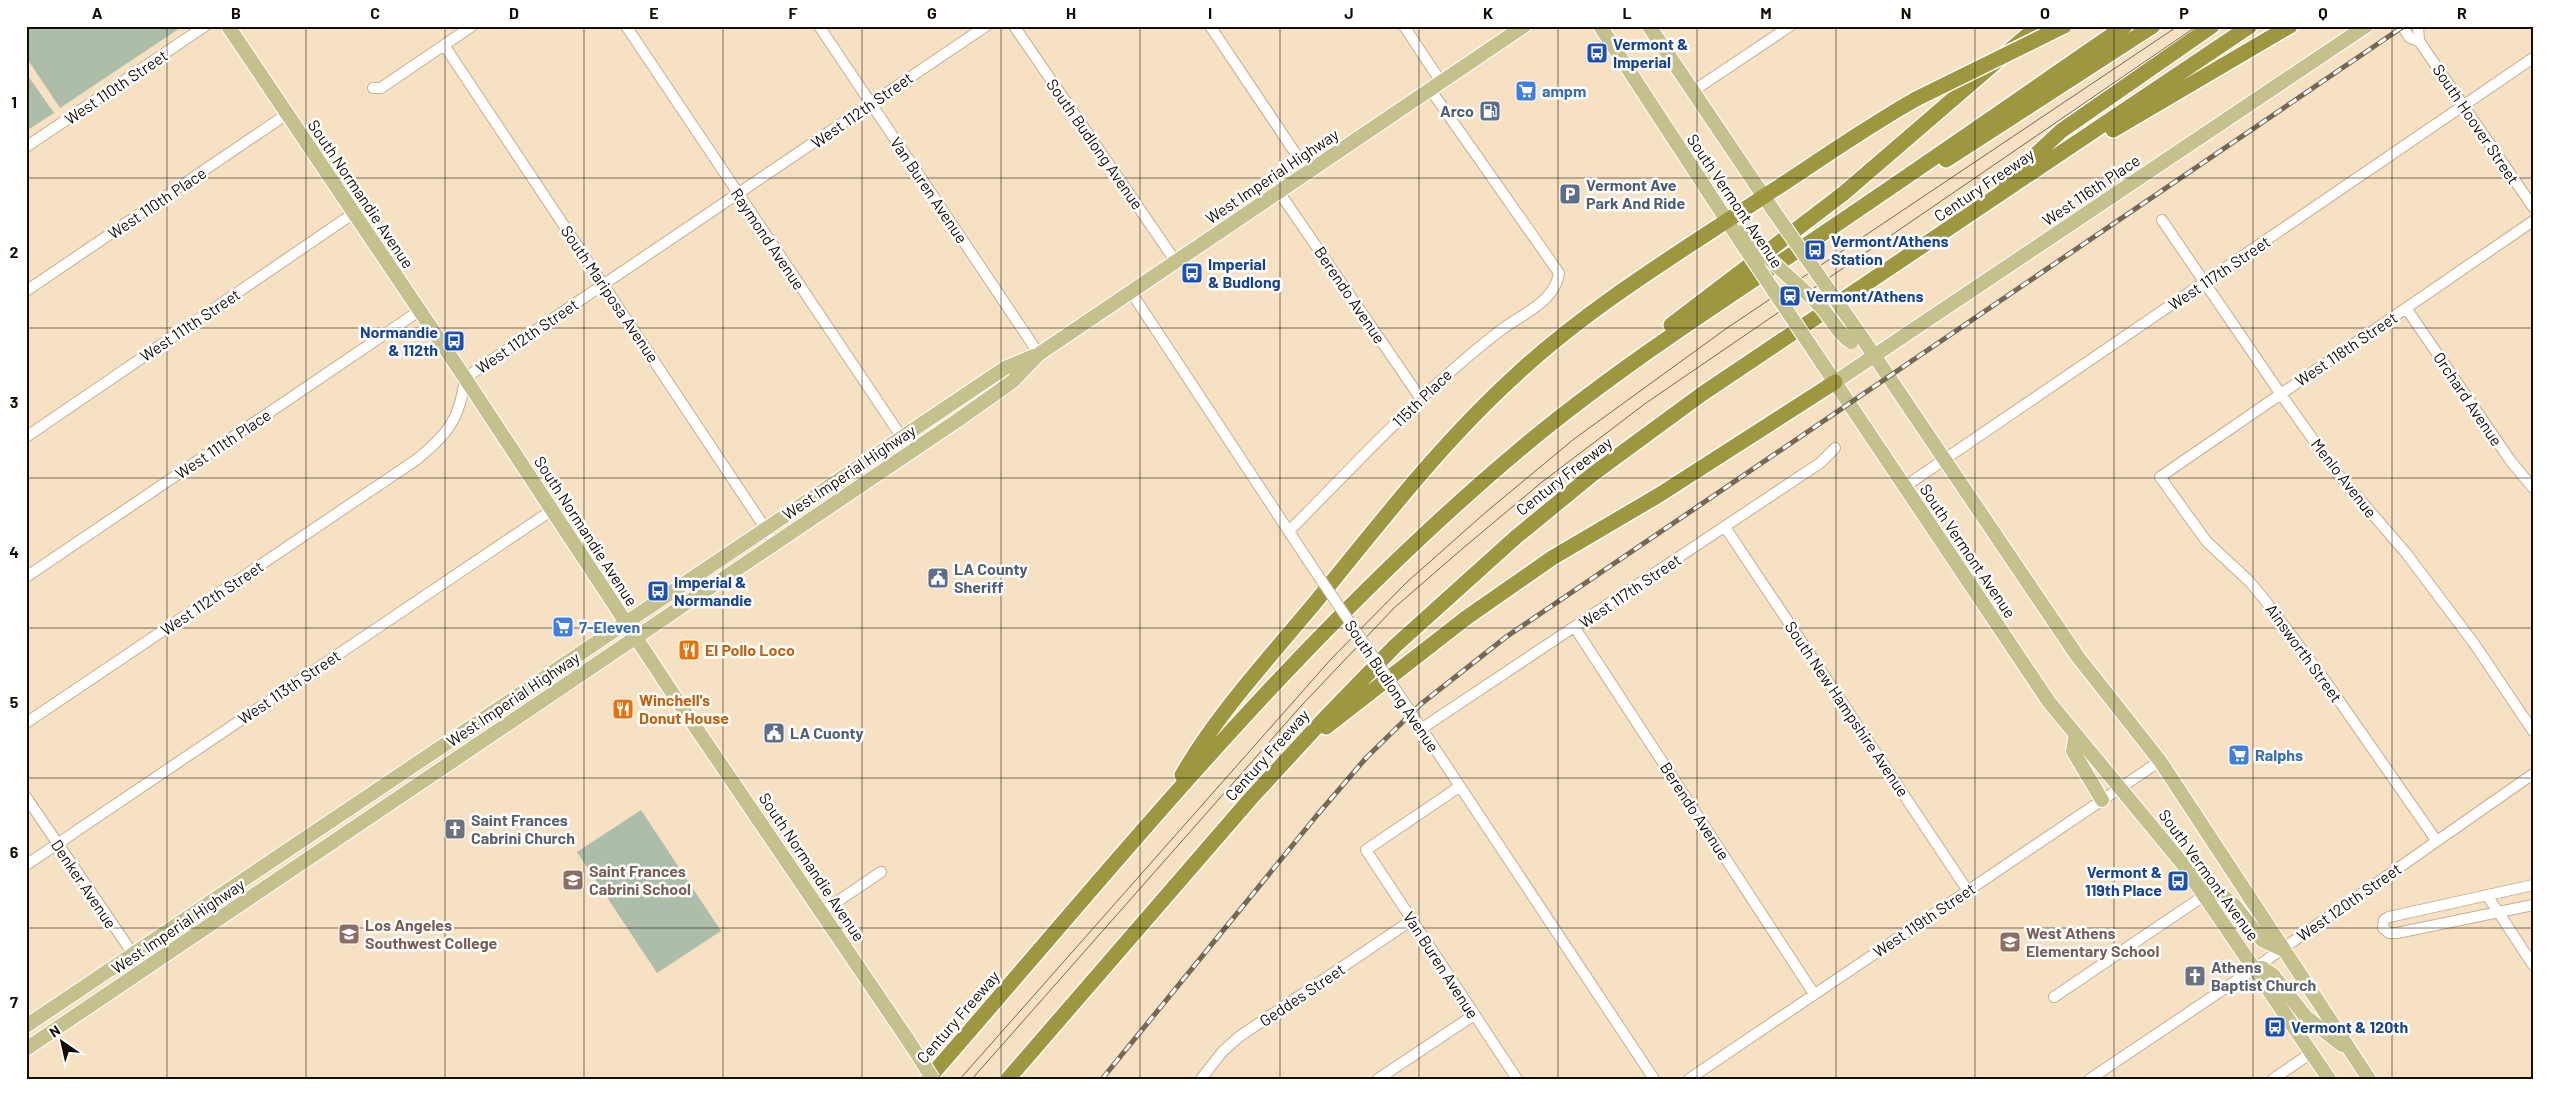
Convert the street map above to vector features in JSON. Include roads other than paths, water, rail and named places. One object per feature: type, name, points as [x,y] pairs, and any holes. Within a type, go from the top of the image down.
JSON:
[{"type":"highway","points":[[1526,444],[1606,374],[1844,193],[2038,26]]},
{"type":"highway","points":[[1166,802],[1201,743],[1230,705],[1386,515],[1473,416],[1553,342],[1727,220],[1867,128],[1916,99],[2064,26]]},
{"type":"highway","name":"Century Freeway","points":[[928,1079],[1166,802],[1333,622],[1405,552],[1526,444],[1636,361],[2125,26]]},
{"type":"highway","points":[[1810,242],[1967,148],[2153,26]]},
{"type":"highway","points":[[1970,215],[2061,131],[2212,26]]},
{"type":"highway","name":"Century Freeway","points":[[1008,1079],[1288,757],[1362,678],[1429,614],[1516,537],[1593,474],[1702,394],[2033,174],[2250,26]]},
{"type":"highway","points":[[2033,174],[2169,98],[2290,26]]},
{"type":"highway","points":[[1288,757],[1466,618],[1552,558],[1659,495],[1835,382]]},
{"type":"main road","name":"South Normandie Avenue","points":[[228,26],[465,378],[635,636],[934,1079]]},
{"type":"main road","name":"West Imperial Highway","points":[[26,1049],[635,636],[934,436],[1013,382],[1040,354],[1524,26]]},
{"type":"main road","name":"South Vermont Avenue","points":[[1600,26],[1727,220],[1741,233],[1822,363],[2049,702],[2182,863],[2329,1079]]},
{"type":"main road","name":"South Vermont Avenue","points":[[1649,26],[1773,210],[1856,339],[1875,356],[1946,458],[2078,656],[2160,761],[2369,1079]]},
{"type":"main road","name":"West 116th Place","points":[[1835,382],[2366,26]]},
{"type":"main road","points":[[1741,233],[1802,287],[1829,316],[1846,339],[1856,339]]},
{"type":"main road","name":"West Imperial Highway","points":[[26,1026],[1004,368],[1040,354]]},
{"type":"main road","points":[[934,436],[938,423],[987,390],[1004,368]]},
{"type":"main road","points":[[2076,735],[2073,751],[2102,800]]},
{"type":"main road","points":[[2182,863],[2222,894],[2244,916],[2262,940],[2282,949]]},
{"type":"main road","points":[[2255,968],[2262,968],[2273,975],[2306,1017],[2319,1029],[2348,1049]]},
{"type":"street","name":"West 110th Street","points":[[26,147],[205,26]]},
{"type":"street","points":[[373,88],[381,88],[472,26]]},
{"type":"street","name":"Raymond Avenue","points":[[626,26],[911,451]]},
{"type":"street","name":"Van Buren Avenue","points":[[819,26],[1040,354]]},
{"type":"street","name":"West 112th Street","points":[[26,723],[416,460],[434,445],[455,418],[462,404],[465,378],[986,26]]},
{"type":"street","name":"South Budlong Avenue","points":[[1014,26],[1176,262]]},
{"type":"street","points":[[1210,26],[1308,172]]},
{"type":"street","points":[[1404,26],[1436,86]]},
{"type":"street","points":[[1693,91],[1790,26]]},
{"type":"street","name":"South Hoover Street","points":[[2402,26],[2410,38],[2419,41],[2533,207]]},
{"type":"street","points":[[2418,26],[2419,41]]},
{"type":"street","name":"South Mariposa Avenue","points":[[444,45],[775,543]]},
{"type":"street","name":"West 117th Street","points":[[1904,487],[2533,58]]},
{"type":"street","name":"115th Place","points":[[1289,531],[1421,398],[1466,357],[1543,301],[1557,284],[1559,274],[1436,86]]},
{"type":"street","name":"West 110th Place","points":[[26,291],[287,114]]},
{"type":"street","name":"Berendo Avenue","points":[[1279,192],[1421,398]]},
{"type":"street","name":"West 111th Street","points":[[26,437],[354,213]]},
{"type":"street","name":"Menlo Avenue","points":[[2162,220],[2336,472],[2406,553],[2473,642],[2533,731]]},
{"type":"street","name":"West 118th Street","points":[[2160,477],[2533,221]]},
{"type":"street","name":"South Budlong Avenue","points":[[1130,292],[1654,1079]]},
{"type":"street","name":"Orchard Avenue","points":[[2406,308],[2510,460],[2533,488]]},
{"type":"street","name":"West 111th Place","points":[[26,577],[419,311]]},
{"type":"street","name":"West 117th Street","points":[[1421,729],[1820,463],[1835,448]]},
{"type":"street","name":"Ainsworth Street","points":[[2160,477],[2206,542],[2249,581],[2264,599],[2324,679],[2436,840]]},
{"type":"street","name":"West 113th Street","points":[[26,865],[552,510]]},
{"type":"street","name":"South New Hampshire Avenue","points":[[1725,527],[1968,891]]},
{"type":"street","name":"Berendo Avenue","points":[[1575,628],[1814,994]]},
{"type":"street","name":"West 119th Street","points":[[1688,1079],[2160,761]]},
{"type":"street","name":"West 120th Street","points":[[2090,1079],[2255,968],[2533,774]]},
{"type":"street","name":"Van Buren Avenue","points":[[1459,787],[1366,850],[1518,1079]]},
{"type":"street","name":"Denker Avenue","points":[[26,797],[144,970]]},
{"type":"street","points":[[822,912],[881,872]]},
{"type":"street","points":[[2533,885],[2389,917],[2384,920],[2382,928],[2389,933],[2397,933],[2533,906]]},
{"type":"street","points":[[2054,997],[2205,895]]},
{"type":"street","points":[[2487,895],[2533,965]]},
{"type":"street","name":"Geddes Street","points":[[1201,1079],[1223,1051],[1240,1036],[1412,920]]},
{"type":"street","points":[[1378,1079],[1474,1015]]},
{"type":"street","points":[[2273,1079],[2312,1053]]},
{"type":"tram line","points":[[960,1079],[1332,658],[1407,582],[1486,512],[1574,439],[1727,328],[2178,26]]},
{"type":"tram line","points":[[972,1079],[1301,706],[1394,608],[1462,549],[1542,482],[1646,403],[2197,26]]},
{"type":"railway","points":[[1102,1079],[1318,814],[1366,758],[1421,704],[1506,637],[2404,26]]},
{"type":"place","name":"Vermont & Imperial","points":[[1597,53]]},
{"type":"place","name":"ampm","points":[[1526,91]]},
{"type":"place","name":"Arco","points":[[1490,111]]},
{"type":"place","name":"Vermont Ave Park And Ride","points":[[1570,194]]},
{"type":"place","name":"Vermont/Athens Station","points":[[1815,250]]},
{"type":"place","name":"Imperial & Budlong","points":[[1192,273]]},
{"type":"place","name":"Vermont/Athens","points":[[1790,296]]},
{"type":"place","name":"Normandie & 112th","points":[[454,341]]},
{"type":"place","name":"LA County Sheriff","points":[[938,578]]},
{"type":"place","name":"Imperial & Normandie","points":[[658,591]]},
{"type":"place","name":"7-Eleven","points":[[563,627]]},
{"type":"place","name":"El Pollo Loco","points":[[689,650]]},
{"type":"place","name":"Winchell's Donut House","points":[[623,709]]},
{"type":"place","name":"LA Cuonty","points":[[774,733]]},
{"type":"place","name":"Ralphs","points":[[2239,755]]},
{"type":"place","name":"Saint Frances Cabrini Church","points":[[455,829]]},
{"type":"place","name":"Saint Frances Cabrini School","points":[[573,880]]},
{"type":"place","name":"Vermont & 119th Place","points":[[2178,881]]},
{"type":"place","name":"Los Angeles Southwest College","points":[[349,934]]},
{"type":"place","name":"West Athens Elementary School","points":[[2010,942]]},
{"type":"place","name":"Athens Baptist Church","points":[[2195,976]]},
{"type":"place","name":"Vermont & 120th","points":[[2275,1027]]}]
